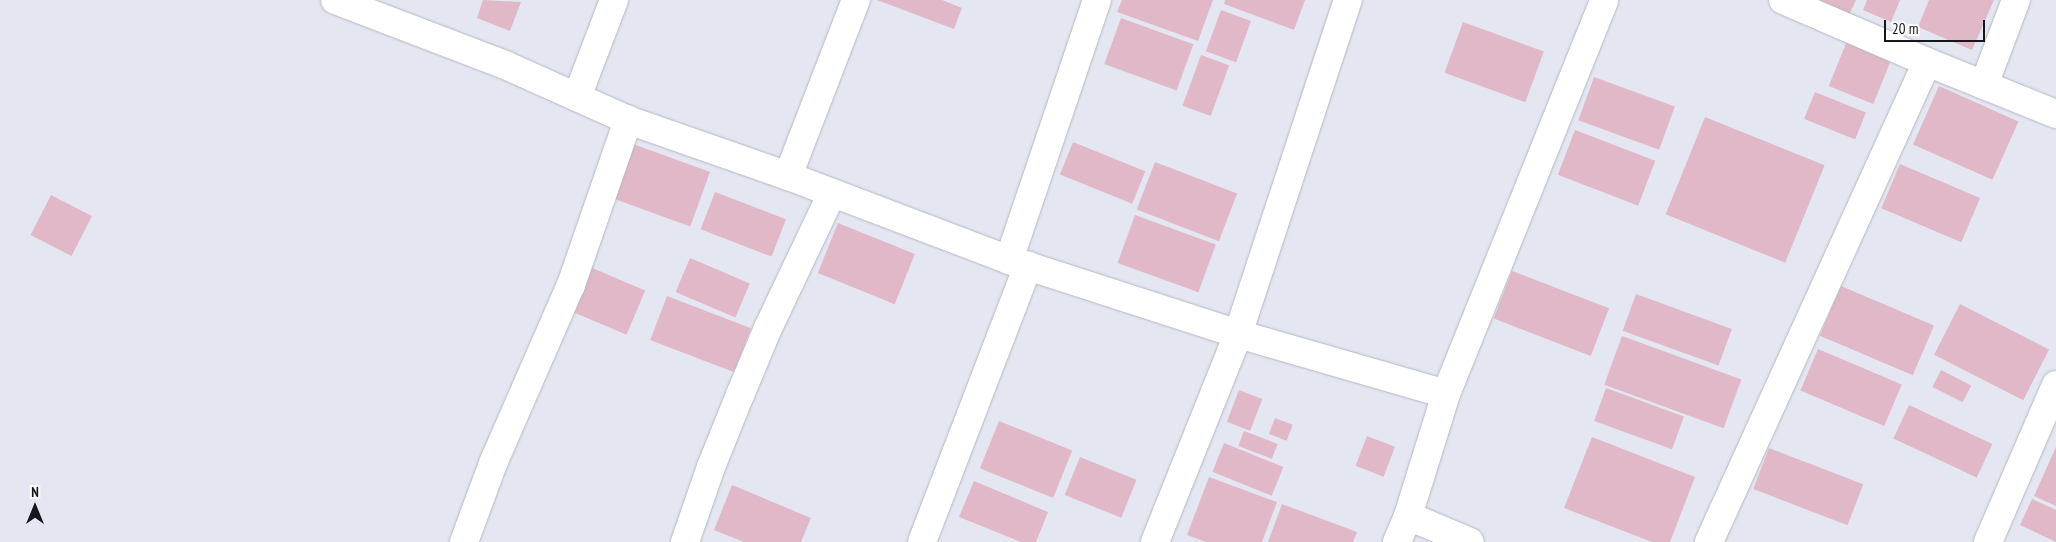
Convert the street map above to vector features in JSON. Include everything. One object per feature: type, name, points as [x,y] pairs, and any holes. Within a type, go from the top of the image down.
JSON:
[{"type":"street","points":[[335,0],[368,6],[628,120],[788,176],[1018,263],[1238,334],[1446,394]]},
{"type":"street","points":[[577,97],[614,0]]},
{"type":"street","points":[[788,176],[856,0]]},
{"type":"street","points":[[922,542],[1018,263],[1097,0]]},
{"type":"street","points":[[1155,542],[1238,334],[1348,0]]},
{"type":"street","points":[[1397,542],[1408,516],[1446,394],[1604,0]]},
{"type":"street","points":[[1783,0],[1927,62],[2056,114]]},
{"type":"street","points":[[1984,85],[2016,0]]},
{"type":"street","points":[[1709,542],[1927,62]]},
{"type":"street","points":[[464,542],[494,461],[571,285],[628,120]]},
{"type":"street","points":[[685,542],[711,467],[758,353],[832,193]]},
{"type":"street","points":[[1988,542],[2056,385]]},
{"type":"street","points":[[1408,516],[1470,542]]},
{"type":"building","points":[[483,0],[521,2],[510,31],[477,18]]},
{"type":"building","points":[[877,0],[942,0],[962,8],[954,29]]},
{"type":"building","points":[[1122,0],[1213,0],[1198,41],[1117,12]]},
{"type":"building","points":[[1225,0],[1305,0],[1294,30],[1224,4]]},
{"type":"building","points":[[1814,0],[1856,0],[1849,15]]},
{"type":"building","points":[[1867,0],[1900,0],[1891,22],[1863,10]]},
{"type":"building","points":[[1929,0],[1994,0],[1972,50],[1918,27]]},
{"type":"building","points":[[1221,10],[1251,21],[1236,62],[1206,51]]},
{"type":"building","points":[[1121,18],[1193,44],[1177,90],[1104,64]]},
{"type":"building","points":[[1463,22],[1544,51],[1525,102],[1445,73]]},
{"type":"building","points":[[1849,36],[1894,54],[1873,104],[1829,86]]},
{"type":"building","points":[[1201,55],[1229,65],[1211,116],[1183,106]]},
{"type":"building","points":[[1594,77],[1675,106],[1659,150],[1578,120]]},
{"type":"building","points":[[1939,86],[2018,121],[1992,180],[1913,144]]},
{"type":"building","points":[[1815,92],[1866,113],[1855,139],[1804,119]]},
{"type":"building","points":[[1705,117],[1825,165],[1785,263],[1666,214]]},
{"type":"building","points":[[1575,130],[1655,161],[1638,206],[1558,175]]},
{"type":"building","points":[[1073,142],[1145,171],[1132,204],[1060,174]]},
{"type":"building","points":[[633,144],[710,172],[690,227],[613,199]]},
{"type":"building","points":[[1155,162],[1237,194],[1219,241],[1137,210]]},
{"type":"building","points":[[1900,164],[1980,198],[1961,242],[1881,208]]},
{"type":"building","points":[[715,192],[786,219],[772,257],[701,229]]},
{"type":"building","points":[[51,195],[92,216],[72,256],[31,235]]},
{"type":"building","points":[[1135,215],[1216,244],[1198,292],[1118,263]]},
{"type":"building","points":[[838,223],[915,254],[895,304],[818,273]]},
{"type":"building","points":[[690,258],[750,283],[735,317],[676,292]]},
{"type":"building","points":[[590,267],[645,290],[626,335],[571,311]]},
{"type":"building","points":[[1512,271],[1609,308],[1591,356],[1494,319]]},
{"type":"building","points":[[1841,286],[1934,325],[1913,375],[1820,336]]},
{"type":"building","points":[[1636,294],[1732,329],[1719,366],[1623,331]]},
{"type":"building","points":[[667,296],[751,328],[734,372],[650,340]]},
{"type":"building","points":[[1960,304],[2049,349],[2023,400],[1934,355]]},
{"type":"building","points":[[1622,336],[1741,379],[1724,428],[1604,385]]},
{"type":"building","points":[[1818,349],[1902,385],[1884,426],[1800,390]]},
{"type":"building","points":[[1941,370],[1971,385],[1963,402],[1932,387]]},
{"type":"building","points":[[1606,388],[1684,416],[1672,449],[1594,421]]},
{"type":"building","points":[[1239,390],[1262,399],[1250,431],[1227,422]]},
{"type":"building","points":[[1909,405],[1992,444],[1977,477],[1893,439]]},
{"type":"building","points":[[1275,418],[1293,425],[1287,441],[1269,434]]},
{"type":"building","points":[[999,421],[1072,451],[1053,498],[980,468]]},
{"type":"building","points":[[1244,431],[1278,444],[1272,459],[1238,446]]},
{"type":"building","points":[[1367,436],[1395,447],[1384,477],[1356,466]]},
{"type":"building","points":[[1592,437],[1695,477],[1670,542],[1652,542],[1564,508]]},
{"type":"building","points":[[1224,443],[1283,467],[1272,496],[1212,472]]},
{"type":"building","points":[[2056,447],[2056,506],[2034,496]]},
{"type":"building","points":[[1769,448],[1863,484],[1848,525],[1753,489]]},
{"type":"building","points":[[1080,457],[1137,480],[1121,518],[1065,495]]},
{"type":"building","points":[[1209,477],[1277,502],[1262,542],[1206,542],[1187,535]]},
{"type":"building","points":[[974,481],[1048,512],[1036,542],[1021,542],[959,517]]},
{"type":"building","points":[[732,485],[811,518],[801,542],[744,542],[714,530]]},
{"type":"building","points":[[2032,499],[2056,510],[2056,542],[2020,525]]},
{"type":"building","points":[[1282,504],[1357,532],[1353,542],[1268,542]]}]
